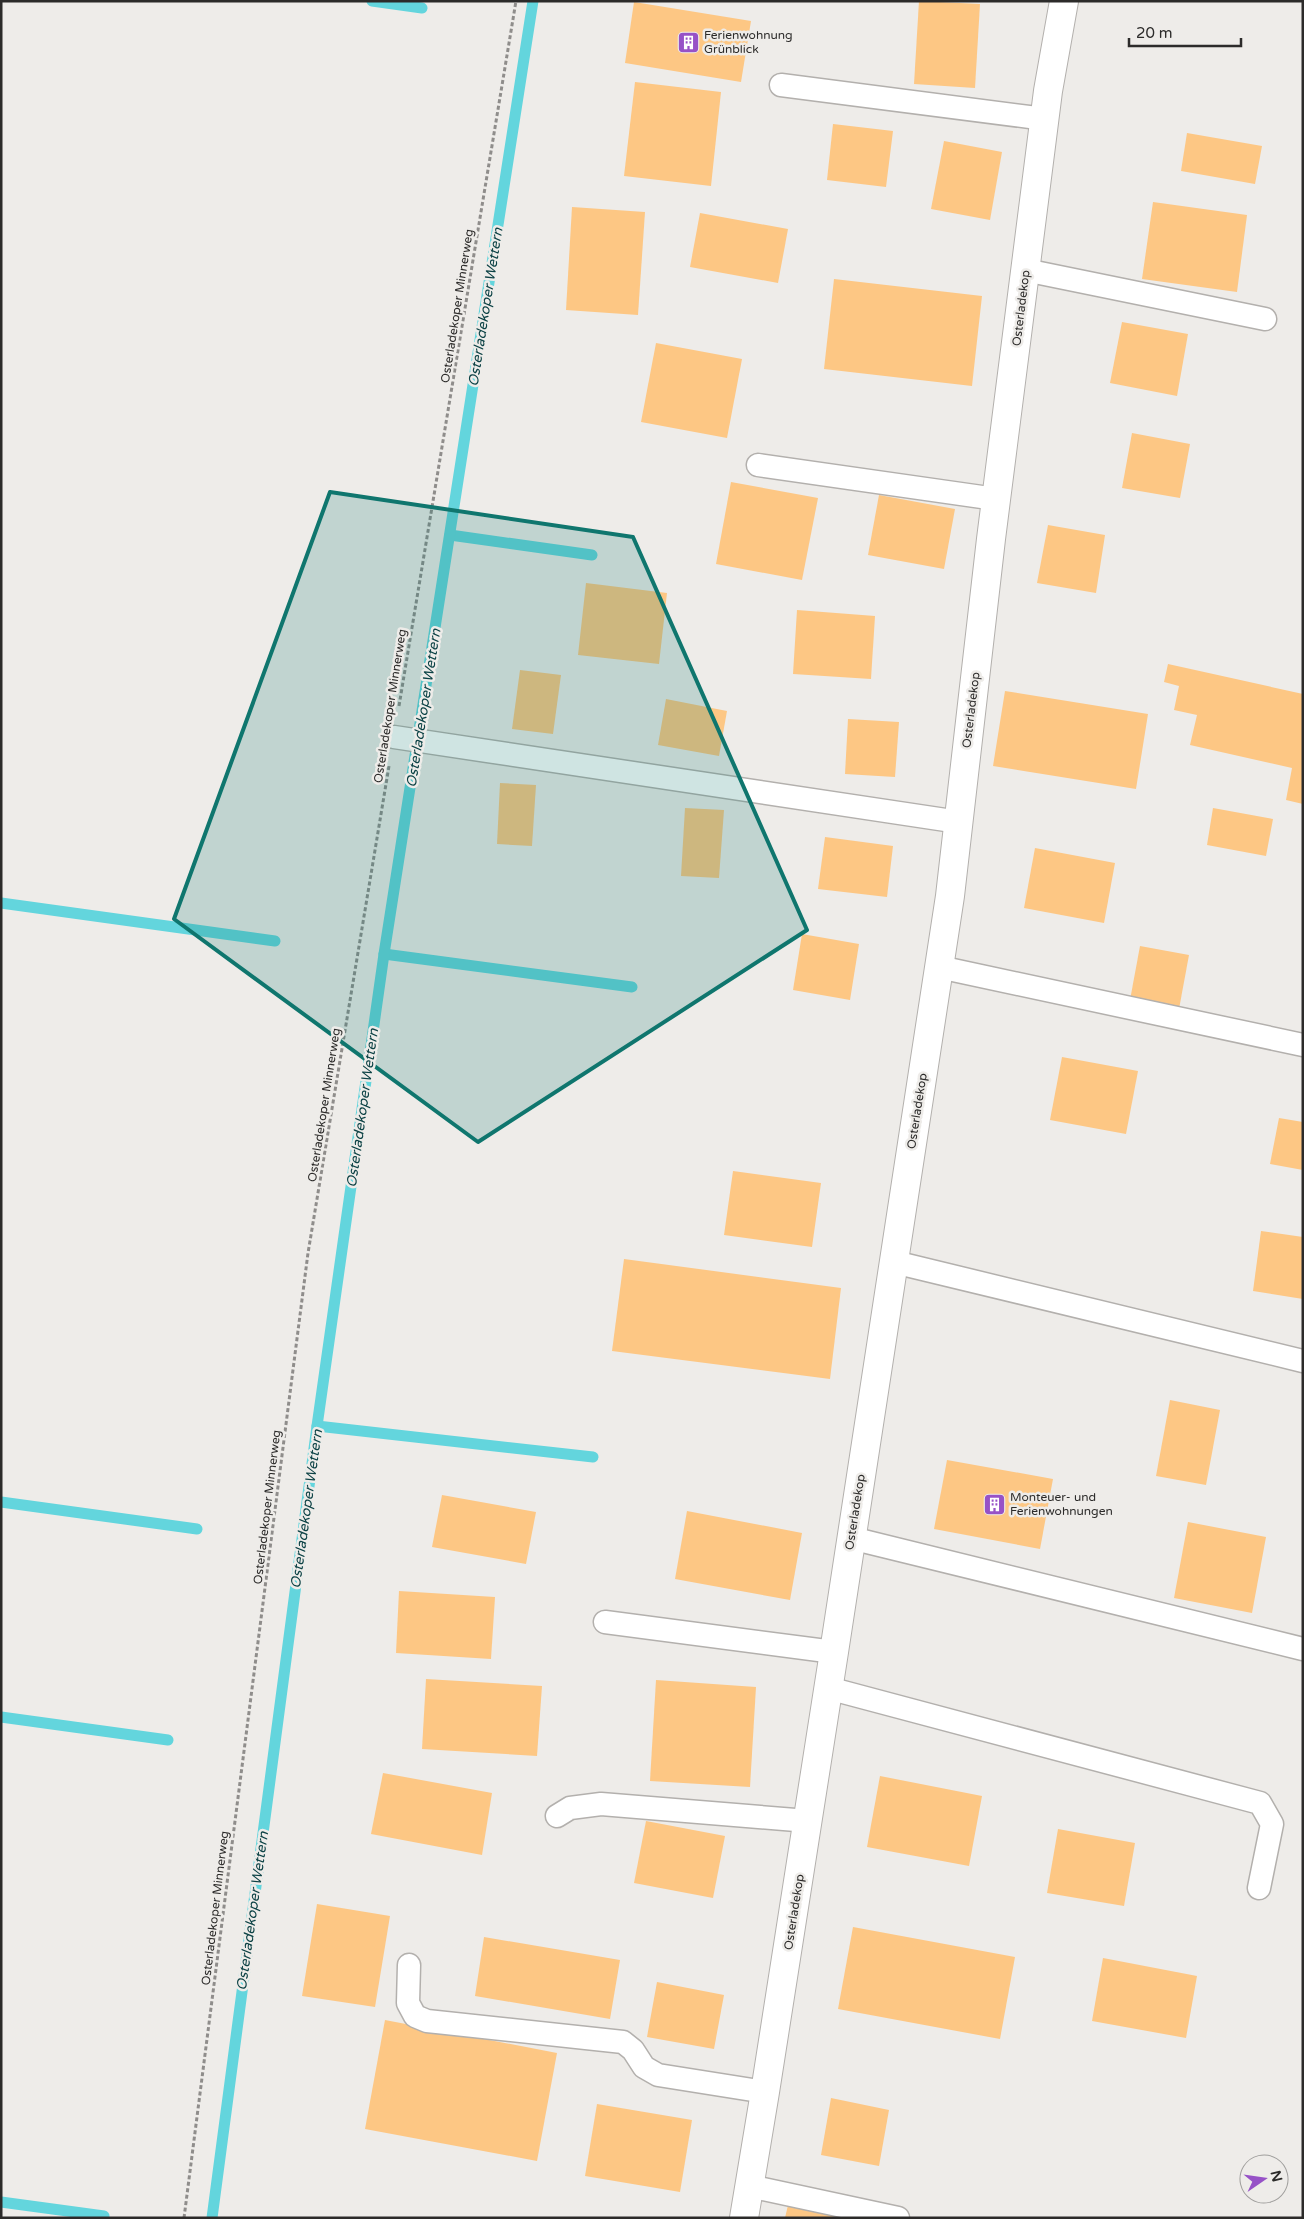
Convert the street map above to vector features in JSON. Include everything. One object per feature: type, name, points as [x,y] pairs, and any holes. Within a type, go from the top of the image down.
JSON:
[{"type":"street","name":"Osterladekop","points":[[744,2218],[766,2092],[939,966],[959,822],[996,499],[1045,119],[1064,1]]},
{"type":"lane","points":[[782,85],[1045,119]]},
{"type":"lane","points":[[1026,270],[1265,320]]},
{"type":"lane","points":[[758,465],[996,499]]},
{"type":"lane","points":[[394,737],[959,822]]},
{"type":"lane","points":[[939,966],[1303,1045]]},
{"type":"lane","points":[[894,1262],[1303,1361]]},
{"type":"lane","points":[[851,1538],[1303,1648]]},
{"type":"lane","points":[[605,1622],[834,1652]]},
{"type":"lane","points":[[828,1688],[1260,1803],[1272,1824],[1259,1888]]},
{"type":"lane","points":[[558,1816],[570,1808],[601,1804],[808,1822]]},
{"type":"lane","points":[[409,1965],[408,2003],[415,2016],[427,2021],[623,2042],[634,2050],[644,2067],[658,2075],[766,2092]]},
{"type":"lane","points":[[749,2186],[898,2218]]},
{"type":"path","name":"Osterladekoper Minnerweg","points":[[184,2218],[308,1253],[516,1]]},
{"type":"highlighted area","points":[[330,492],[633,537],[807,930],[478,1142],[174,919]]},
{"type":"building","points":[[919,1],[980,4],[975,88],[914,84]]},
{"type":"building","name":"Ferienwohnung Grünblick","points":[[634,2],[751,21],[741,82],[625,63]]},
{"type":"building","points":[[635,82],[721,92],[711,186],[624,176]]},
{"type":"building","points":[[833,124],[893,131],[886,187],[827,180]]},
{"type":"building","points":[[1187,133],[1262,146],[1255,184],[1181,171]]},
{"type":"building","points":[[944,141],[1002,152],[990,220],[931,209]]},
{"type":"building","points":[[1153,202],[1247,215],[1237,292],[1142,279]]},
{"type":"building","points":[[572,207],[645,212],[638,315],[566,310]]},
{"type":"building","points":[[700,213],[788,229],[778,283],[690,267]]},
{"type":"building","points":[[834,279],[982,296],[972,386],[824,369]]},
{"type":"building","points":[[1122,322],[1188,334],[1177,396],[1110,383]]},
{"type":"building","points":[[656,343],[742,359],[727,438],[641,422]]},
{"type":"building","points":[[1132,433],[1190,444],[1180,498],[1122,488]]},
{"type":"building","points":[[731,482],[818,498],[802,580],[716,564]]},
{"type":"building","points":[[879,495],[955,509],[944,569],[868,555]]},
{"type":"building","points":[[1048,525],[1105,535],[1096,593],[1037,583]]},
{"type":"building","points":[[586,583],[667,593],[659,664],[578,655]]},
{"type":"building","points":[[797,610],[875,616],[871,679],[793,674]]},
{"type":"building","points":[[1168,664],[1303,694],[1303,804],[1286,800],[1292,768],[1190,745],[1197,715],[1174,710],[1179,686],[1164,682]]},
{"type":"building","points":[[520,670],[561,675],[553,734],[512,729]]},
{"type":"building","points":[[1005,691],[1148,714],[1136,789],[993,766]]},
{"type":"building","points":[[666,699],[727,711],[719,756],[658,745]]},
{"type":"building","points":[[848,719],[899,722],[895,777],[845,774]]},
{"type":"building","points":[[500,783],[536,785],[532,846],[497,844]]},
{"type":"building","points":[[685,808],[724,810],[719,878],[681,876]]},
{"type":"building","points":[[1213,808],[1273,819],[1266,856],[1207,845]]},
{"type":"building","points":[[825,837],[893,846],[887,897],[818,889]]},
{"type":"building","points":[[1035,848],[1115,863],[1104,923],[1024,908]]},
{"type":"building","points":[[802,934],[859,944],[850,1000],[793,990]]},
{"type":"building","points":[[1140,946],[1189,955],[1179,1009],[1130,1000]]},
{"type":"building","points":[[1062,1057],[1138,1071],[1126,1134],[1050,1120]]},
{"type":"building","points":[[1279,1118],[1303,1122],[1303,1170],[1270,1164]]},
{"type":"building","points":[[733,1171],[821,1183],[812,1247],[724,1235]]},
{"type":"building","points":[[1261,1231],[1303,1237],[1303,1299],[1253,1291]]},
{"type":"building","points":[[624,1259],[841,1288],[830,1379],[612,1351]]},
{"type":"building","points":[[1170,1400],[1220,1410],[1206,1485],[1156,1476]]},
{"type":"building","name":"Monteuer- und Ferienwohnungen","points":[[947,1460],[1053,1479],[1040,1549],[934,1529]]},
{"type":"building","points":[[442,1495],[536,1512],[526,1564],[432,1547]]},
{"type":"building","points":[[687,1511],[802,1533],[790,1600],[675,1579]]},
{"type":"building","points":[[1188,1522],[1266,1537],[1252,1613],[1174,1598]]},
{"type":"building","points":[[399,1591],[495,1597],[491,1659],[396,1653]]},
{"type":"building","points":[[426,1679],[542,1686],[537,1756],[422,1749]]},
{"type":"building","points":[[656,1680],[756,1687],[750,1787],[650,1781]]},
{"type":"building","points":[[383,1773],[492,1793],[482,1855],[371,1834]]},
{"type":"building","points":[[880,1776],[982,1796],[969,1866],[867,1847]]},
{"type":"building","points":[[646,1821],[725,1836],[713,1898],[634,1883]]},
{"type":"building","points":[[1058,1829],[1135,1843],[1124,1906],[1047,1893]]},
{"type":"building","points":[[317,1904],[390,1916],[375,2007],[302,1996]]},
{"type":"building","points":[[853,1927],[1015,1957],[1000,2039],[838,2009]]},
{"type":"building","points":[[484,1937],[620,1960],[610,2019],[475,1996]]},
{"type":"building","points":[[1103,1958],[1197,1976],[1186,2038],[1092,2021]]},
{"type":"building","points":[[657,1982],[724,1995],[714,2049],[647,2037]]},
{"type":"building","points":[[385,2020],[557,2053],[537,2161],[365,2129]]},
{"type":"building","points":[[831,2098],[889,2110],[879,2166],[821,2155]]},
{"type":"building","points":[[597,2104],[692,2120],[680,2192],[585,2176]]},
{"type":"building","points":[[788,2205],[849,2218],[785,2218]]},
{"type":"waterway","points":[[372,1],[422,8]]},
{"type":"waterway","name":"Osterladekoper Wettern","points":[[212,2218],[317,1426],[384,954],[533,1]]},
{"type":"waterway","points":[[450,535],[592,555]]},
{"type":"waterway","points":[[1,903],[275,941]]},
{"type":"waterway","points":[[384,954],[632,987]]},
{"type":"waterway","points":[[317,1426],[593,1457]]},
{"type":"waterway","points":[[1,1502],[197,1529]]},
{"type":"waterway","points":[[1,1717],[168,1740]]},
{"type":"waterway","points":[[1,2202],[104,2216]]},
{"type":"place","name":"Ferienwohnung Grünblick","points":[[688,42]]},
{"type":"place","name":"Monteuer- und Ferienwohnungen","points":[[994,1504]]}]
